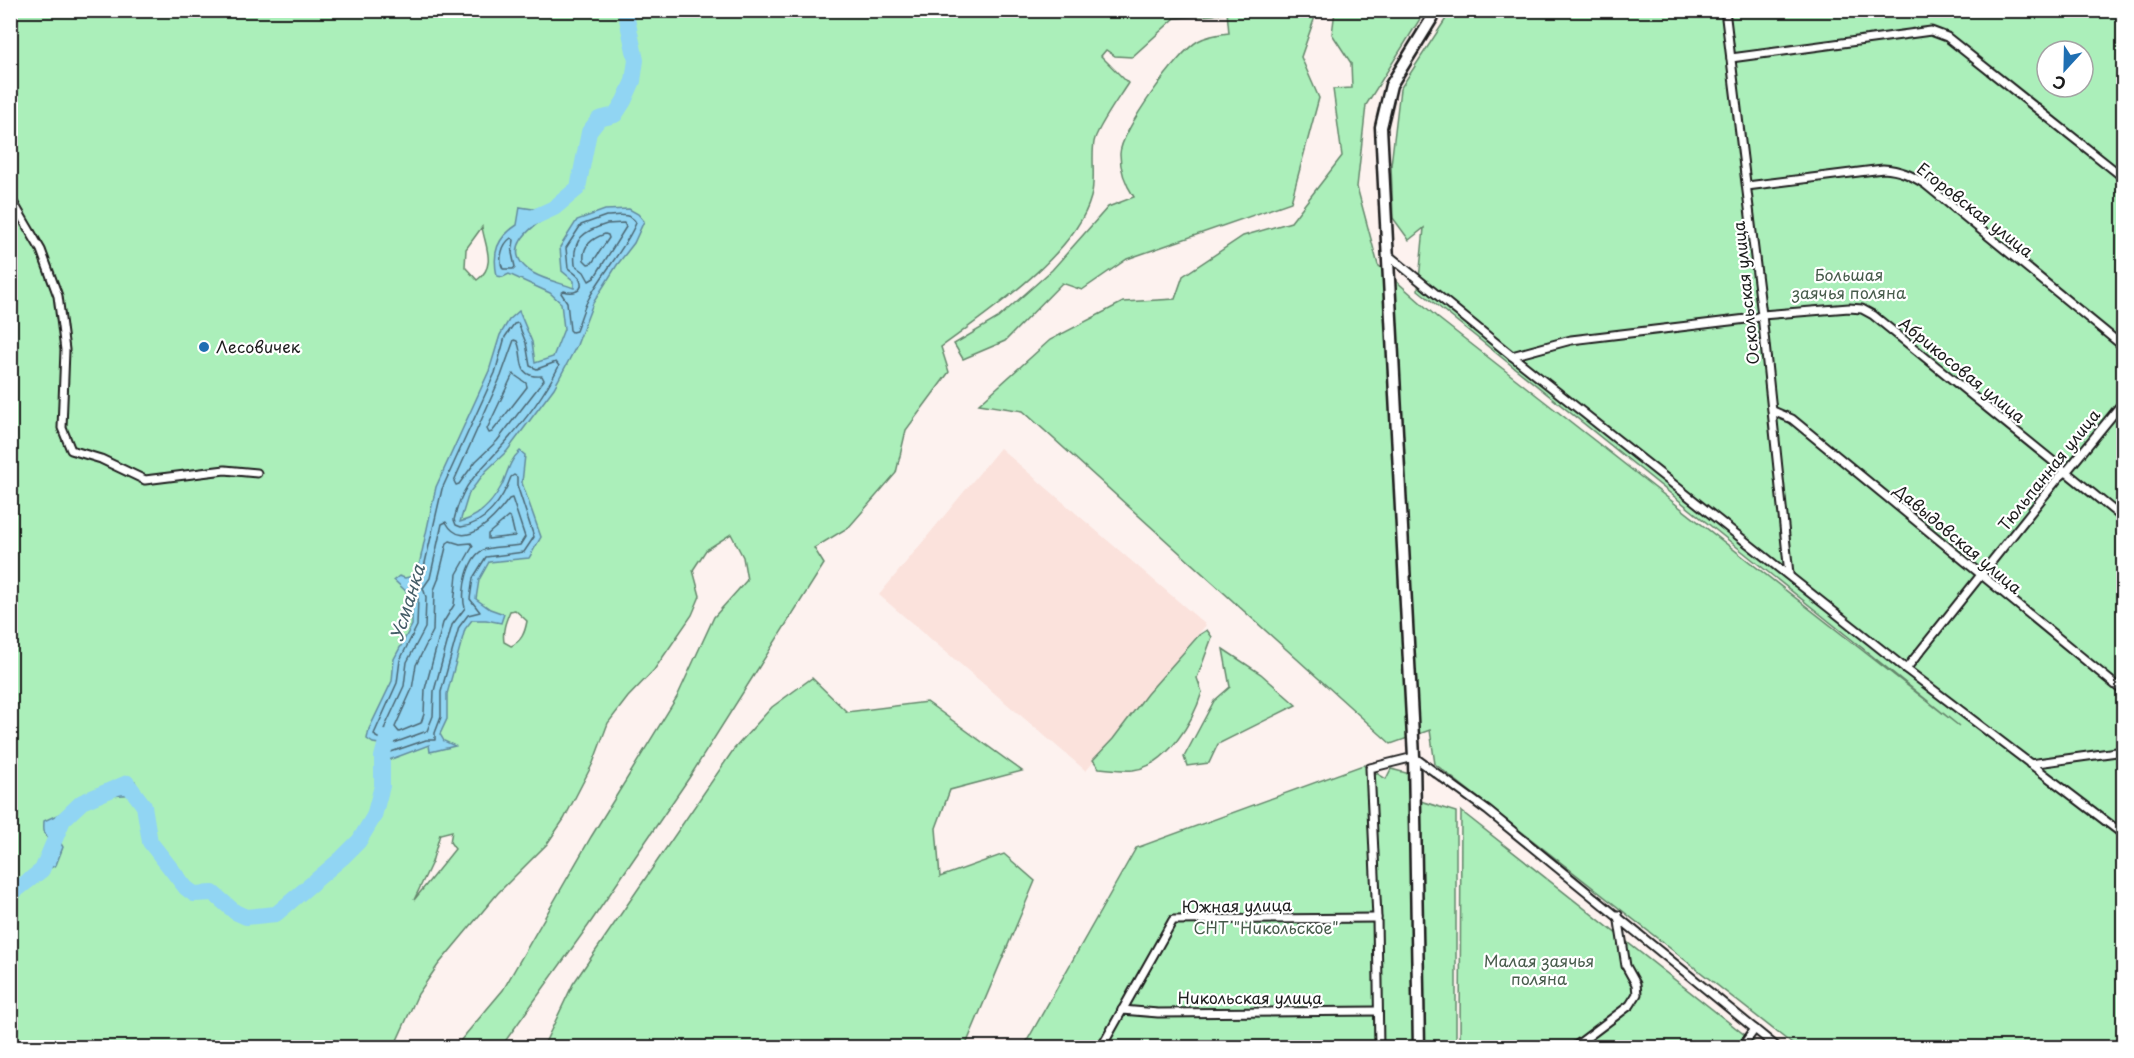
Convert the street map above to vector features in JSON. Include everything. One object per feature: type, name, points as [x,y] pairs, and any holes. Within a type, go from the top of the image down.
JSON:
[{"type":"street","points":[[1419,1047],[1414,757],[1381,127],[1391,85],[1437,10]]},
{"type":"street","name":"Оскольская улица","points":[[1725,10],[1773,411],[1789,574]]},
{"type":"street","points":[[1731,58],[1931,31],[1947,37],[2124,178]]},
{"type":"street","name":"Егоровская улица","points":[[1747,186],[1883,169],[1898,170],[1925,184],[2124,347]]},
{"type":"street","points":[[10,197],[41,250],[58,296],[64,350],[62,428],[72,450],[101,459],[145,480],[225,470],[257,473]]},
{"type":"street","points":[[1387,254],[1906,669],[2124,835]]},
{"type":"street","name":"Абрикосовая улица","points":[[1512,356],[1571,340],[1755,318],[1762,315],[1848,308],[1862,309],[1873,315],[2124,519]]},
{"type":"street","name":"Тюльпанная улица","points":[[1906,669],[1979,575],[2014,536],[2059,477],[2067,471],[2124,401]]},
{"type":"street","name":"Давыдовская улица","points":[[1773,411],[1792,419],[2124,692]]},
{"type":"street","points":[[2030,764],[2124,751]]},
{"type":"street","points":[[1414,757],[1488,811],[1778,1047]]},
{"type":"street","points":[[1379,1047],[1377,918],[1370,768],[1414,757]]},
{"type":"street","points":[[1573,1047],[1630,1005],[1637,994],[1636,984],[1626,966],[1618,915]]},
{"type":"street","name":"Южная улица","points":[[1101,1047],[1173,920],[1377,918]]},
{"type":"street","name":"Никольская улица","points":[[1122,1011],[1158,1013],[1378,1011]]},
{"type":"street","points":[[1741,1047],[1755,1029]]},
{"type":"shaded area","points":[[1000,448],[1206,625],[1086,771],[879,595]]},
{"type":"green space","points":[[10,11],[1317,11],[1301,57],[1319,98],[1291,202],[1127,259],[1082,290],[1062,283],[1005,341],[963,359],[954,344],[998,318],[1052,270],[1108,207],[1134,197],[1124,177],[1120,160],[1123,143],[1129,129],[1152,93],[1189,48],[1205,38],[1229,33],[1227,12],[1175,18],[1132,57],[1115,56],[1106,50],[1101,56],[1128,83],[1096,136],[1093,149],[1091,197],[1082,218],[1068,240],[1028,281],[941,347],[949,372],[906,430],[896,473],[849,527],[814,548],[824,564],[689,778],[588,926],[501,1047],[455,1047],[503,990],[591,837],[677,697],[714,617],[747,580],[743,557],[731,534],[706,550],[693,570],[700,596],[692,615],[654,670],[628,697],[608,723],[593,763],[564,819],[547,844],[498,893],[438,965],[418,994],[394,1047],[11,1047]],"holes":[[[482,227],[488,262],[487,268],[477,280],[465,267],[466,249]],[[515,610],[527,621],[522,636],[511,646],[504,642],[505,626],[510,611]],[[452,831],[450,842],[455,849],[414,900],[432,862],[440,834]]]},
{"type":"green space","name":"Большая заячья поляна","points":[[1335,11],[1425,11],[1366,105],[1357,187],[1378,265],[1438,318],[1959,726],[1418,290],[1424,228],[1409,240],[1393,218],[1391,165],[1400,89],[1451,11],[2110,11],[2124,22],[2123,1047],[1796,1047],[1435,764],[1430,730],[1391,744],[1023,411],[979,404],[1050,340],[1123,302],[1175,299],[1183,276],[1243,236],[1291,222],[1342,156],[1333,89],[1352,88],[1351,63],[1332,34]]},
{"type":"green space","points":[[1207,630],[1212,637],[1197,678],[1202,692],[1192,716],[1177,741],[1157,760],[1145,767],[1133,770],[1099,768],[1093,760],[1113,739],[1147,694],[1199,635]]},
{"type":"green space","points":[[1223,649],[1261,674],[1296,705],[1218,744],[1209,763],[1187,766],[1184,757],[1214,701],[1230,687]]},
{"type":"green space","points":[[812,678],[847,712],[927,702],[1022,771],[950,790],[936,828],[940,877],[1004,854],[1035,881],[965,1047],[543,1047],[573,984],[734,749],[772,707]]},
{"type":"green space","name":"СНТ \"Никольское\"","points":[[1363,765],[1386,779],[1391,769],[1410,774],[1414,799],[1456,812],[1456,1047],[1023,1048],[1136,848]]},
{"type":"green space","name":"Малая заячья поляна","points":[[1461,811],[1760,1047],[1460,1048]]},
{"type":"water","points":[[520,207],[533,209],[547,207],[552,214],[521,240],[518,256],[523,265],[548,280],[574,288],[574,281],[562,271],[560,247],[577,220],[605,210],[629,209],[644,221],[634,243],[593,303],[577,345],[554,388],[507,451],[486,471],[469,493],[460,522],[479,513],[490,503],[502,485],[513,459],[520,451],[525,455],[522,483],[541,537],[529,558],[489,562],[479,580],[476,599],[490,609],[504,614],[501,623],[472,620],[465,629],[447,694],[447,719],[440,734],[444,741],[455,746],[430,752],[429,745],[389,760],[382,757],[379,744],[367,739],[369,729],[392,681],[394,659],[412,625],[412,597],[394,580],[399,576],[405,578],[417,575],[436,487],[489,371],[500,335],[509,320],[519,311],[532,342],[535,363],[553,357],[564,329],[561,303],[550,293],[509,274],[503,277],[497,276],[495,260],[498,246],[505,235],[517,225]]},
{"type":"water","points":[[126,777],[135,781],[139,794],[107,796],[101,792],[104,787],[123,782]]},
{"type":"water","points":[[59,814],[69,819],[60,842],[63,847],[56,865],[45,871],[42,856],[51,844],[44,832],[44,821]]},
{"type":"waterway","name":"Усманка","points":[[530,219],[554,208],[578,188],[589,132],[599,119],[615,115],[624,101],[633,81],[636,60],[625,10]]},
{"type":"waterway","name":"Усманка","points":[[10,895],[42,870],[63,820],[82,802],[127,783],[144,806],[150,842],[186,888],[194,894],[213,893],[235,912],[246,917],[276,914],[359,841],[374,816],[382,786],[382,757],[387,738]]},
{"type":"place","name":"Лесовичек","points":[[204,347]]}]
